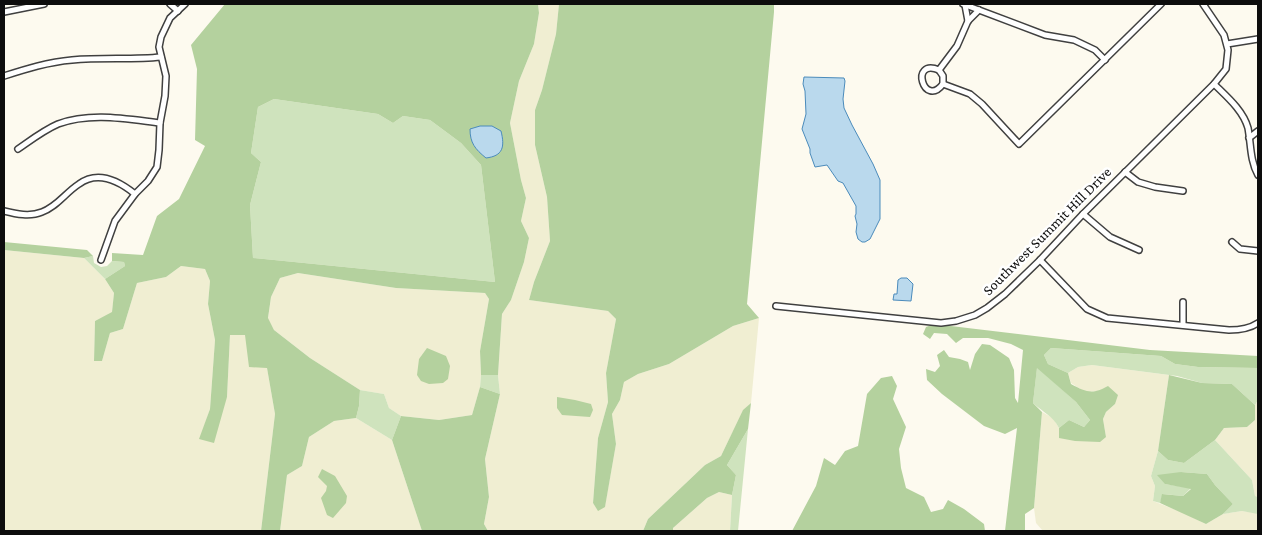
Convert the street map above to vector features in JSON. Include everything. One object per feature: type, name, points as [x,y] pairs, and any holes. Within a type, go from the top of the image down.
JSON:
[{"type":"street","points":[[4,12],[44,4]]},
{"type":"street","points":[[170,4],[178,11]]},
{"type":"street","points":[[101,260],[115,222],[157,167],[166,76],[159,47],[161,37],[170,18],[185,4]]},
{"type":"street","points":[[964,4],[1045,35],[1074,40],[1095,50],[1105,60]]},
{"type":"street","points":[[964,4],[968,21]]},
{"type":"street","points":[[943,84],[970,94],[982,104],[1019,144],[1161,4]]},
{"type":"street","points":[[1203,4],[1224,35],[1227,44],[1258,39]]},
{"type":"street","points":[[939,70],[956,46],[968,21],[980,10]]},
{"type":"street","name":"Southwest Summit Hill Drive","points":[[776,306],[941,323],[975,315],[1004,294],[1040,260],[1083,214],[1214,84],[1226,69],[1227,44]]},
{"type":"street","points":[[4,76],[41,65],[72,60],[162,57]]},
{"type":"street","points":[[932,68],[939,70],[943,76],[943,84],[934,90],[925,87],[922,77],[925,71],[932,68]]},
{"type":"street","points":[[1214,84],[1241,114],[1247,126],[1252,159],[1258,175]]},
{"type":"street","points":[[18,149],[38,135],[59,124],[79,119],[98,117],[160,123]]},
{"type":"street","points":[[1249,138],[1258,131]]},
{"type":"street","points":[[1125,172],[1138,182],[1155,187],[1183,191]]},
{"type":"street","points":[[4,211],[25,215],[40,213],[50,209],[80,183],[101,177],[114,180],[135,194]]},
{"type":"street","points":[[1083,214],[1110,238],[1139,250]]},
{"type":"street","points":[[1232,242],[1240,248],[1258,251]]},
{"type":"street","points":[[1040,260],[1087,309],[1107,318],[1241,330],[1258,323]]},
{"type":"street","points":[[1183,302],[1183,326]]},
{"type":"shaded area","points":[[538,4],[559,4],[556,34],[535,110],[535,145],[547,197],[550,241],[529,300],[608,311],[616,319],[606,373],[608,402],[598,438],[593,503],[598,510],[605,506],[616,444],[612,414],[620,400],[624,382],[638,374],[669,364],[733,326],[759,318],[751,403],[743,411],[721,456],[705,465],[648,519],[643,531],[488,531],[484,524],[489,497],[485,459],[500,394],[498,375],[502,314],[511,300],[524,262],[529,238],[521,221],[526,198],[510,123],[519,81],[534,44],[539,13]]},
{"type":"shaded area","points":[[4,250],[84,258],[105,279],[114,293],[112,313],[95,321],[94,361],[102,361],[110,333],[123,329],[137,283],[166,277],[181,266],[205,269],[210,281],[208,304],[215,340],[210,409],[200,439],[227,397],[230,335],[246,335],[267,368],[275,414],[261,531],[4,531]]},
{"type":"shaded area","points":[[298,273],[396,288],[485,293],[489,299],[480,351],[480,387],[472,415],[439,420],[401,416],[389,408],[384,394],[360,390],[310,358],[274,330],[268,319],[271,297],[280,278]]},
{"type":"shaded area","points":[[1092,365],[1169,375],[1158,451],[1151,476],[1155,486],[1153,501],[1206,524],[1223,514],[1242,511],[1257,513],[1258,531],[1043,531],[1036,523],[1034,508],[1042,412],[1053,418],[1059,428],[1060,438],[1106,437],[1103,419],[1106,412],[1115,404],[1099,391],[1085,392],[1071,383],[1068,373],[1078,367]]},
{"type":"shaded area","points":[[1258,400],[1258,497],[1255,496],[1252,480],[1215,440],[1224,428],[1247,427],[1255,420],[1255,405]]},
{"type":"shaded area","points":[[356,418],[392,440],[422,531],[280,531],[287,475],[302,466],[309,437],[334,421]]},
{"type":"shaded area","points":[[719,492],[732,495],[730,531],[673,531],[673,528],[707,498]]},
{"type":"green space","points":[[225,4],[538,4],[539,13],[534,44],[519,81],[510,123],[526,198],[521,221],[529,238],[524,262],[511,300],[502,314],[498,375],[481,375],[480,351],[489,299],[485,293],[396,288],[298,273],[280,278],[271,297],[268,318],[274,330],[310,358],[360,390],[356,418],[334,421],[309,437],[302,466],[287,475],[280,531],[261,531],[275,414],[267,368],[249,367],[245,335],[230,335],[227,397],[214,443],[199,439],[210,409],[215,340],[208,304],[210,281],[205,269],[181,266],[166,277],[137,283],[123,329],[110,333],[102,361],[94,361],[95,321],[112,312],[114,293],[105,279],[125,266],[124,262],[112,261],[112,253],[143,255],[157,216],[179,199],[205,146],[195,140],[197,69],[191,45]],"holes":[[[274,99],[378,114],[393,123],[403,116],[430,120],[461,143],[481,165],[495,282],[253,258],[250,205],[261,162],[251,153],[258,107]]]},
{"type":"green space","points":[[559,4],[774,4],[747,304],[759,318],[733,326],[669,364],[638,374],[624,382],[620,400],[612,414],[616,444],[605,507],[598,511],[593,503],[598,438],[608,402],[606,373],[616,319],[608,311],[529,300],[550,241],[547,197],[535,145],[535,110],[556,34]]},
{"type":"green space","points":[[274,99],[378,114],[393,123],[403,116],[430,120],[461,143],[481,165],[495,282],[253,258],[250,205],[261,162],[251,153],[258,107]]},
{"type":"green space","points":[[4,242],[87,250],[93,256],[84,258],[4,250]]},
{"type":"green space","points":[[93,256],[94,263],[101,267],[107,266],[112,261],[124,262],[125,266],[105,279],[84,258]]},
{"type":"green space","points":[[934,324],[1150,350],[1258,356],[1258,368],[1198,367],[1175,364],[1161,356],[1051,348],[1044,355],[1048,364],[1068,373],[1071,384],[1089,391],[1098,391],[1108,386],[1118,395],[1115,404],[1106,412],[1103,419],[1106,437],[1100,442],[1059,438],[1059,428],[1069,420],[1084,427],[1090,420],[1076,402],[1037,368],[1033,403],[1042,412],[1034,508],[1025,514],[1025,531],[1005,531],[1017,428],[1005,434],[984,426],[927,380],[926,369],[935,372],[940,366],[937,355],[944,350],[949,357],[968,362],[970,370],[975,354],[982,344],[990,345],[1009,358],[1014,370],[1015,398],[1018,403],[1023,350],[1011,344],[988,338],[963,338],[956,343],[947,334],[934,333],[930,339],[923,334],[926,327]]},
{"type":"green space","points":[[427,348],[446,356],[450,366],[448,379],[443,383],[429,384],[421,381],[417,375],[419,359]]},
{"type":"green space","points":[[1051,348],[1161,356],[1175,364],[1198,367],[1258,368],[1258,400],[1255,405],[1232,384],[1202,383],[1177,376],[1092,365],[1078,367],[1068,373],[1048,364],[1044,355]]},
{"type":"green space","points":[[1037,367],[1076,402],[1090,420],[1084,427],[1069,420],[1059,428],[1051,417],[1033,403]]},
{"type":"green space","points":[[481,375],[498,375],[500,394],[480,387]]},
{"type":"green space","points":[[1169,375],[1202,383],[1232,384],[1255,405],[1255,420],[1247,427],[1224,428],[1215,440],[1184,463],[1168,460],[1158,451]]},
{"type":"green space","points":[[892,376],[897,386],[893,399],[906,427],[899,449],[906,488],[924,497],[931,512],[943,509],[948,500],[984,524],[985,531],[792,531],[816,486],[824,458],[835,465],[845,451],[858,446],[867,394],[881,378]]},
{"type":"green space","points":[[480,387],[500,394],[485,459],[489,497],[484,524],[488,531],[422,531],[392,440],[401,416],[439,420],[472,415]]},
{"type":"green space","points":[[360,390],[384,394],[389,408],[401,416],[392,440],[356,418]]},
{"type":"green space","points":[[557,397],[591,404],[593,410],[590,417],[562,415],[557,408]]},
{"type":"green space","points":[[751,403],[748,429],[727,465],[736,475],[732,495],[719,492],[707,498],[673,528],[673,531],[643,531],[648,519],[705,465],[721,456],[743,410]]},
{"type":"green space","points":[[748,429],[738,531],[730,531],[732,495],[736,475],[727,465]]},
{"type":"green space","points":[[1215,440],[1252,480],[1255,496],[1258,497],[1258,514],[1242,511],[1223,514],[1233,504],[1207,474],[1181,472],[1165,484],[1191,488],[1183,496],[1163,494],[1160,503],[1153,501],[1155,486],[1151,476],[1158,451],[1168,460],[1184,463]]},
{"type":"green space","points":[[322,469],[335,476],[347,496],[346,503],[333,518],[327,515],[321,498],[327,486],[318,477]]},
{"type":"green space","points":[[1181,472],[1207,474],[1233,504],[1223,514],[1206,524],[1160,503],[1162,494],[1183,496],[1191,489],[1165,484],[1157,475]]},
{"type":"water","points":[[804,77],[844,78],[844,108],[880,180],[880,219],[870,239],[865,242],[858,239],[855,216],[856,206],[843,183],[838,181],[827,165],[815,167],[802,129],[806,114]]},
{"type":"water","points":[[480,126],[492,126],[501,131],[503,142],[501,150],[492,157],[486,158],[479,152],[471,138],[470,129]]},
{"type":"water","points":[[907,278],[913,284],[911,301],[893,300],[894,294],[897,294],[898,280]]}]
